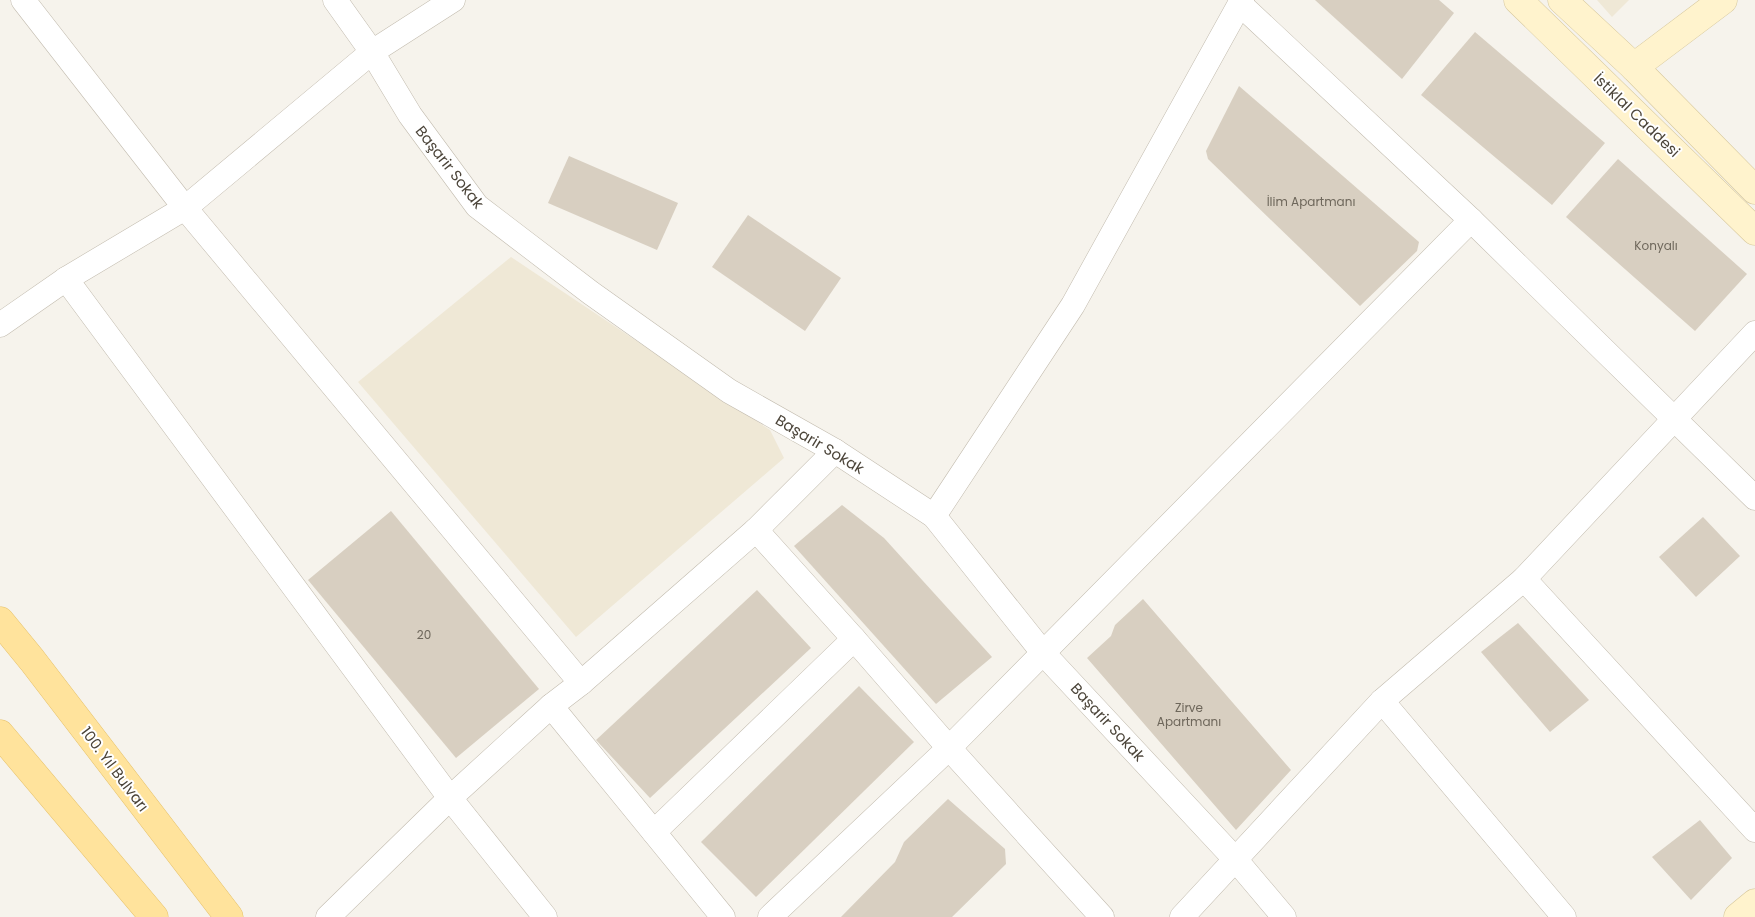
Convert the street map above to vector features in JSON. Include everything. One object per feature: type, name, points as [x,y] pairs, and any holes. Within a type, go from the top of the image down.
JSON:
[{"type":"main road","name":"İstiklal Caddesi","points":[[1518,0],[1755,231]]},
{"type":"main road","name":"İstiklal Caddesi","points":[[1562,0],[1634,68],[1755,190]]},
{"type":"main road","points":[[1634,68],[1723,0]]},
{"type":"main road","name":"100. Yıl Bulvarı","points":[[0,621],[229,917]]},
{"type":"main road","points":[[0,734],[154,917]]},
{"type":"main road","points":[[1738,917],[1755,902]]},
{"type":"street","points":[[23,0],[185,208],[581,683]]},
{"type":"street","name":"Başarir Sokak","points":[[335,0],[372,52],[410,115],[477,206],[591,294],[729,391],[836,451],[934,516],[1044,654],[1235,859],[1284,917]]},
{"type":"street","points":[[0,325],[66,279],[185,208],[372,52],[454,0]]},
{"type":"street","points":[[934,516],[1073,305],[1241,2],[1471,220],[1755,498]]},
{"type":"street","points":[[770,917],[949,748],[1044,654],[1471,220]]},
{"type":"street","points":[[66,279],[450,798],[544,917]]},
{"type":"street","points":[[1182,917],[1382,701],[1524,579],[1755,333]]},
{"type":"street","points":[[328,917],[450,798],[551,706],[581,683],[756,530],[836,451]]},
{"type":"street","points":[[756,530],[1102,917]]},
{"type":"street","points":[[1524,579],[1755,830]]},
{"type":"street","points":[[654,832],[854,638]]},
{"type":"street","points":[[1382,701],[1564,917]]},
{"type":"street","points":[[551,706],[723,917]]},
{"type":"shaded area","points":[[1597,0],[1629,0],[1612,17]]},
{"type":"shaded area","points":[[511,257],[770,430],[784,458],[576,637],[358,382]]},
{"type":"building","points":[[1315,0],[1439,0],[1454,13],[1402,79]]},
{"type":"building","points":[[1475,32],[1605,143],[1552,205],[1421,95]]},
{"type":"building","points":[[1239,86],[1419,242],[1417,251],[1360,306],[1208,159],[1206,151]]},
{"type":"building","points":[[569,156],[678,203],[657,250],[548,203]]},
{"type":"building","points":[[1618,159],[1747,274],[1695,331],[1566,217]]},
{"type":"building","points":[[748,215],[841,278],[805,331],[712,267]]},
{"type":"building","points":[[842,505],[884,538],[992,657],[936,704],[794,546]]},
{"type":"building","points":[[391,511],[539,689],[456,758],[308,580]]},
{"type":"building","points":[[1703,517],[1740,556],[1696,597],[1659,557]]},
{"type":"building","points":[[757,590],[811,648],[650,798],[596,740]]},
{"type":"building","points":[[1143,599],[1291,770],[1236,830],[1087,658],[1111,636],[1115,625]]},
{"type":"building","points":[[1518,623],[1589,700],[1550,732],[1481,652]]},
{"type":"building","points":[[859,686],[914,742],[756,897],[701,842]]},
{"type":"building","points":[[948,799],[1005,849],[1006,864],[952,917],[841,917],[895,862],[904,842]]},
{"type":"building","points":[[1700,820],[1732,858],[1691,900],[1652,857]]}]
